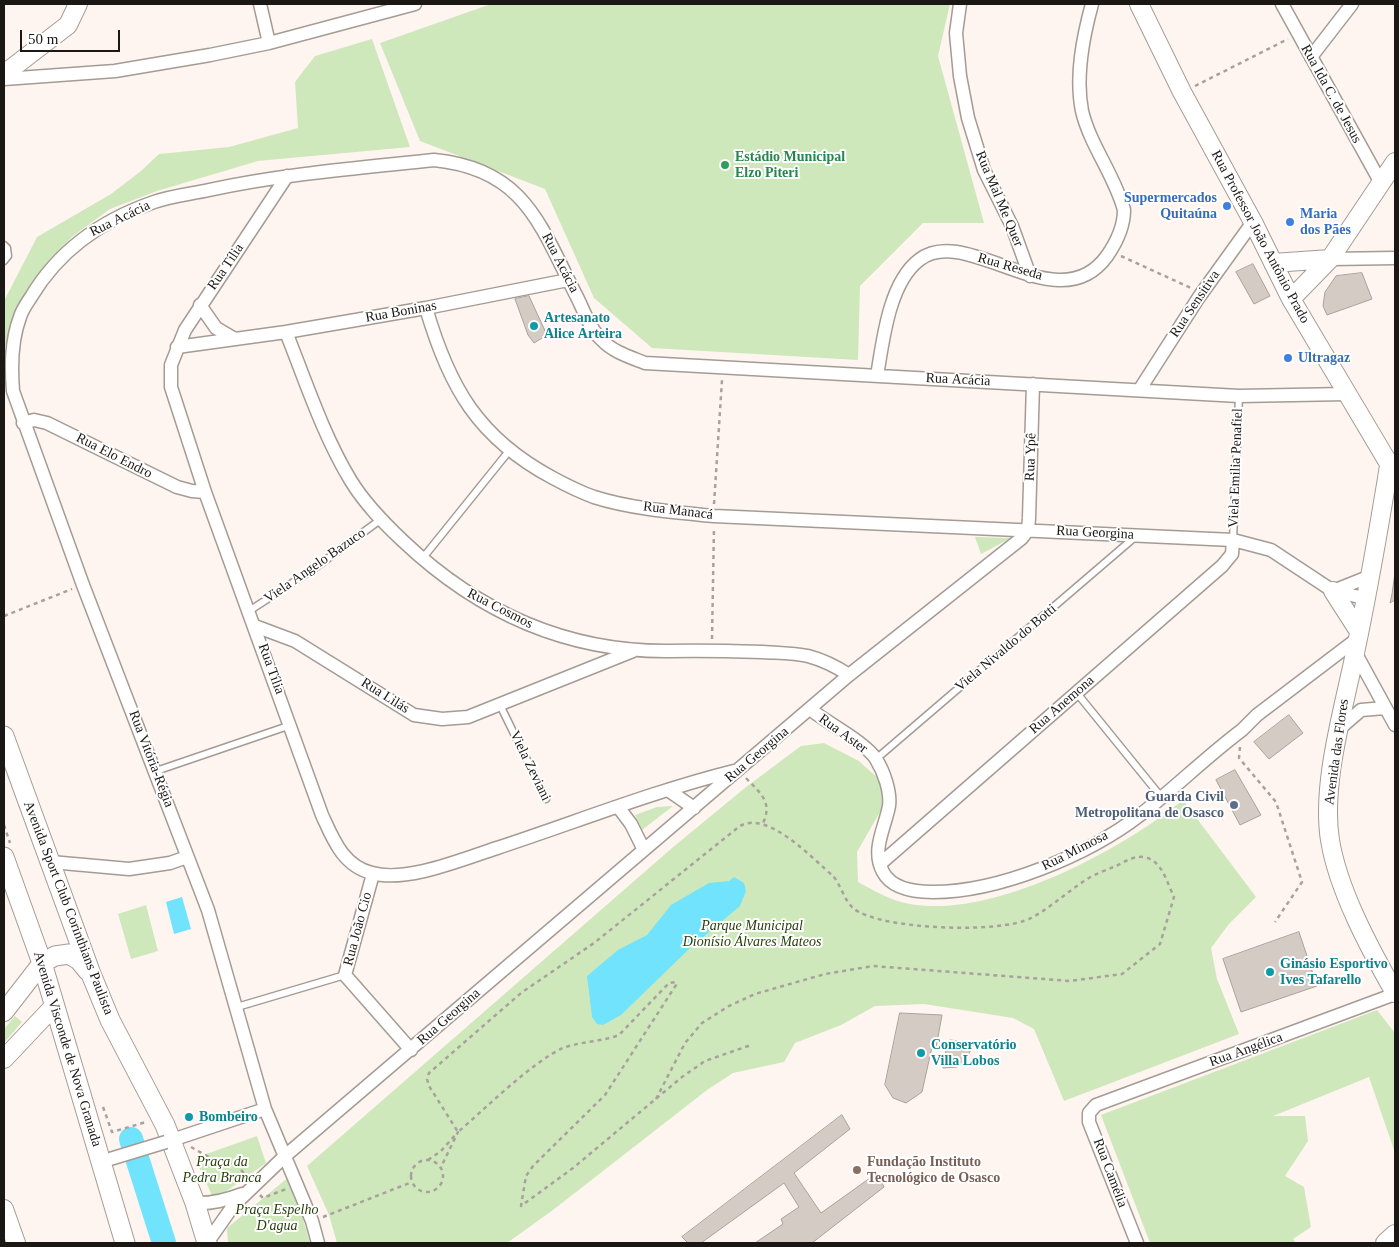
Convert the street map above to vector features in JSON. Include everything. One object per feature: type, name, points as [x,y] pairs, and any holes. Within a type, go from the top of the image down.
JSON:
[{"type":"main road","points":[[4,74],[68,25],[78,4]]},
{"type":"main road","name":"Rua Professor João Antônio Prado","points":[[1139,4],[1182,92],[1253,222],[1291,299],[1392,470]]},
{"type":"main road","points":[[1291,299],[1330,259],[1395,162]]},
{"type":"main road","points":[[1273,264],[1330,259]]},
{"type":"main road","name":"Avenida das Flores","points":[[1392,470],[1368,577],[1338,730],[1328,802],[1330,839],[1338,872],[1365,936],[1395,994]]},
{"type":"main road","name":"Avenida das Flores","points":[[1379,530],[1395,507]]},
{"type":"main road","points":[[1333,590],[1357,640]]},
{"type":"main road","name":"Avenida Sport Club Corinthians Paulista","points":[[4,736],[90,974],[110,1020],[142,1079],[195,1203],[207,1243]]},
{"type":"main road","name":"Avenida Visconde de Nova Granada","points":[[4,857],[42,963],[54,1006],[105,1160],[125,1243]]},
{"type":"main road","points":[[4,1012],[42,963],[55,956],[69,954],[79,960],[90,974]]},
{"type":"main road","points":[[4,1059],[54,1006]]},
{"type":"main road","points":[[4,1210],[16,1243]]},
{"type":"main road","points":[[1385,1243],[1395,1234]]},
{"type":"street","points":[[260,4],[269,43]]},
{"type":"street","name":"Rua Mal Me Quer","points":[[960,4],[956,33],[960,76],[968,118],[984,170],[1012,226],[1030,276]]},
{"type":"street","name":"Rua Reseda","points":[[877,376],[894,299],[909,268],[920,258],[933,252],[949,249],[1030,276],[1060,280],[1076,278],[1090,272],[1103,262],[1110,251],[1124,220],[1124,210],[1082,110],[1080,84],[1083,39],[1092,4]]},
{"type":"street","name":"Rua Ida C. de Jesus","points":[[1282,4],[1381,183]]},
{"type":"street","points":[[1311,57],[1352,4]]},
{"type":"street","points":[[4,79],[115,72],[269,43],[409,6]]},
{"type":"street","name":"Rua Acácia","points":[[7,365],[20,315],[40,281],[67,250],[108,222],[156,201],[286,176],[434,160],[475,167],[497,178],[523,200],[547,236],[568,280],[600,338],[626,356],[645,363],[1239,396],[1346,394]]},
{"type":"street","name":"Rua Tília","points":[[286,176],[200,305],[177,347],[171,365],[171,387],[205,492],[291,725],[322,815],[336,846],[343,856],[362,870],[372,874],[393,875],[424,870],[619,808],[668,790],[738,770]]},
{"type":"street","name":"Rua Sensitiva","points":[[1140,389],[1202,292],[1253,222]]},
{"type":"street","points":[[1330,259],[1395,258]]},
{"type":"street","name":"Rua Boninas","points":[[177,347],[286,332],[426,308],[568,280]]},
{"type":"street","points":[[200,305],[216,328],[233,338]]},
{"type":"street","name":"Rua Manacá","points":[[426,308],[434,339],[468,407],[492,436],[533,467],[580,492],[596,498],[661,510],[714,516],[1028,530]]},
{"type":"street","name":"Rua Cosmos","points":[[286,332],[325,431],[352,483],[380,520],[422,559],[477,599],[553,635],[633,651],[712,650],[808,656],[836,666],[849,676]]},
{"type":"street","name":"Rua Vitória-Régia","points":[[7,365],[23,424],[208,910],[265,1109],[285,1156]]},
{"type":"street","name":"Rua Ypê","points":[[1028,530],[1033,384]]},
{"type":"street","name":"Rua Elo Endro","points":[[23,424],[34,420],[48,423],[177,487],[192,492],[205,492]]},
{"type":"street","name":"Rua Georgina","points":[[207,1243],[224,1217],[285,1156],[849,676],[1011,548],[1028,530],[1233,540],[1271,550],[1333,590],[1364,598]]},
{"type":"street","name":"Rua Anemona","points":[[880,864],[1222,566],[1232,554],[1233,540]]},
{"type":"street","points":[[1333,590],[1368,577]]},
{"type":"street","name":"Rua Lilás","points":[[255,626],[295,641],[414,715],[426,718],[461,719],[500,705],[598,663],[633,651]]},
{"type":"street","points":[[1357,640],[1395,725]]},
{"type":"street","name":"Rua Mimosa","points":[[880,864],[890,882],[915,892],[950,892],[990,885],[1026,875],[1063,859],[1115,831],[1162,798],[1242,730],[1256,715],[1357,640]]},
{"type":"street","points":[[1338,730],[1362,710],[1386,708]]},
{"type":"street","name":"Rua Aster","points":[[810,709],[852,738],[876,758]]},
{"type":"street","points":[[876,758],[890,798],[880,835],[880,864]]},
{"type":"street","points":[[668,790],[694,808]]},
{"type":"street","points":[[619,808],[631,824],[644,850]]},
{"type":"street","points":[[51,862],[129,869],[170,863],[187,857]]},
{"type":"street","name":"Rua João Cio","points":[[372,874],[345,976],[411,1050]]},
{"type":"street","name":"Rua Angélica","points":[[1096,1105],[1395,994]]},
{"type":"street","name":"Rua Camélia","points":[[1096,1105],[1089,1113],[1090,1122],[1137,1243]]},
{"type":"street","points":[[105,1160],[169,1142],[265,1109]]},
{"type":"street","points":[[285,1156],[312,1221],[318,1243]]},
{"type":"street","name":"Rua Georgina","points":[[195,1203],[226,1200],[247,1192]]},
{"type":"lane","points":[[4,246],[7,248],[8,256],[4,262]]},
{"type":"lane","name":"Viela Emilia Penafiel","points":[[1233,540],[1239,396]]},
{"type":"lane","points":[[422,559],[510,451]]},
{"type":"lane","name":"Viela Angelo Bazuco","points":[[249,611],[312,570],[380,520]]},
{"type":"lane","name":"Viela Nivaldo do Botti","points":[[876,758],[1136,535]]},
{"type":"lane","points":[[1076,692],[1162,798]]},
{"type":"lane","name":"Viela Zeviani","points":[[500,705],[546,799]]},
{"type":"lane","points":[[156,772],[291,725]]},
{"type":"lane","points":[[237,1007],[345,976]]},
{"type":"path","points":[[1182,92],[1298,34]]},
{"type":"path","points":[[1110,251],[1202,292]]},
{"type":"path","points":[[4,616],[83,584]]},
{"type":"path","points":[[1242,730],[1239,758],[1276,802],[1302,882],[1275,922]]},
{"type":"path","points":[[738,770],[767,802],[768,813],[763,823]]},
{"type":"path","points":[[458,1132],[429,1086],[429,1073],[521,993],[594,943],[740,826],[752,821],[763,823],[779,831],[833,876],[852,907],[862,913],[901,924],[968,927],[1012,924],[1028,919],[1085,880],[1132,858],[1144,857],[1154,861],[1161,868],[1174,897],[1160,944],[1122,974],[1070,981],[873,966],[825,974],[755,994],[729,1006],[702,1023],[685,1043],[656,1099]]},
{"type":"path","points":[[412,1182],[414,1167],[440,1151],[458,1132],[554,1053],[586,1041],[610,1039],[619,1035],[673,981],[676,982],[676,986],[605,1095],[533,1166],[526,1176],[521,1206],[546,1189],[705,1061],[752,1045]]},
{"type":"path","points":[[112,1132],[150,1121]]},
{"type":"path","points":[[412,1182],[423,1192],[434,1191],[442,1183],[441,1167],[458,1132]]},
{"type":"path","points":[[427,1160],[441,1167]]},
{"type":"path","points":[[312,1221],[412,1182]]},
{"type":"green space","name":"Estádio Municipal Elzo Piteri","points":[[491,4],[950,4],[938,56],[984,223],[923,223],[860,286],[858,360],[652,348],[594,298],[545,189],[420,141],[380,43]]},
{"type":"green space","points":[[372,39],[410,147],[258,161],[157,191],[110,209],[73,236],[49,260],[23,296],[4,350],[4,301],[37,237],[111,194],[141,171],[159,154],[229,147],[298,128],[295,82],[315,56]]},
{"type":"green space","points":[[975,537],[1011,538],[981,554]]},
{"type":"green space","name":"Parque Municipal Dionísio Álvares Mateos","points":[[824,743],[859,761],[881,781],[884,805],[857,852],[858,882],[903,903],[943,906],[979,901],[1016,891],[1054,877],[1091,859],[1157,820],[1183,800],[1256,897],[1229,924],[1211,948],[1217,979],[1239,1034],[1064,1101],[1034,1029],[1013,1018],[924,1004],[875,1006],[841,1025],[795,1043],[784,1062],[733,1073],[707,1090],[553,1210],[507,1243],[337,1243],[329,1215],[307,1166],[672,848],[746,787],[801,746]]},
{"type":"green space","points":[[673,806],[642,830],[635,815],[657,807]]},
{"type":"green space","points":[[146,905],[158,951],[131,959],[118,914]]},
{"type":"green space","points":[[1377,1010],[1395,1033],[1395,1153],[1369,1077],[1273,1116],[1305,1116],[1308,1141],[1285,1176],[1304,1187],[1311,1227],[1293,1239],[1296,1243],[1150,1243],[1101,1115]]},
{"type":"green space","points":[[15,1016],[22,1022],[4,1043],[4,1029]]},
{"type":"green space","name":"Praça da Pedra Branca","points":[[257,1136],[266,1163],[214,1200],[195,1158]]},
{"type":"green space","name":"Praça Espelho D'agua","points":[[290,1176],[310,1243],[228,1243],[227,1228]]},
{"type":"water","points":[[734,877],[744,883],[746,891],[740,906],[689,949],[621,1015],[603,1025],[597,1024],[592,1017],[587,976],[618,950],[647,935],[671,905],[709,883],[729,881]]},
{"type":"water","points":[[182,897],[191,929],[174,934],[166,902]]},
{"type":"building","points":[[1253,264],[1270,296],[1254,304],[1236,272]]},
{"type":"building","points":[[1362,273],[1372,299],[1327,315],[1323,306],[1325,292],[1336,276]]},
{"type":"building","name":"Artesanato Alice Arteira","points":[[529,296],[547,335],[534,343],[528,335],[515,299]]},
{"type":"building","points":[[1395,573],[1395,600],[1390,603],[1392,594]]},
{"type":"building","points":[[1289,715],[1303,733],[1269,759],[1254,742]]},
{"type":"building","points":[[1235,770],[1261,815],[1240,825],[1216,780]]},
{"type":"building","name":"Ginásio Esportivo Ives Tafarello","points":[[1299,932],[1317,986],[1241,1012],[1223,959]]},
{"type":"building","points":[[900,1013],[942,1015],[936,1048],[932,1047],[922,1092],[906,1103],[893,1098],[885,1085]]},
{"type":"building","points":[[950,1040],[975,1043],[964,1062],[957,1067],[943,1068],[947,1044]]},
{"type":"building","points":[[842,1115],[850,1129],[794,1173],[821,1213],[877,1173],[884,1187],[812,1243],[755,1243],[783,1224],[781,1219],[799,1207],[784,1183],[701,1243],[688,1243],[682,1237]]},
{"type":"waterway","points":[[131,1139],[164,1243]]},
{"type":"place","name":"Estádio Municipal Elzo Piteri","points":[[725,165]]},
{"type":"place","name":"Supermercados Quitaúna","points":[[1227,206]]},
{"type":"place","name":"Maria dos Pães","points":[[1290,222]]},
{"type":"place","name":"Artesanato Alice Arteira","points":[[534,326]]},
{"type":"place","name":"Ultragaz","points":[[1288,358]]},
{"type":"place","name":"Guarda Civil Metropolitana de Osasco","points":[[1234,805]]},
{"type":"place","name":"Ginásio Esportivo Ives Tafarello","points":[[1270,972]]},
{"type":"place","name":"Conservatório Villa Lobos","points":[[921,1053]]},
{"type":"place","name":"Bombeiro","points":[[189,1117]]},
{"type":"place","name":"Fundação Instituto Tecnológico de Osasco","points":[[857,1170]]}]
